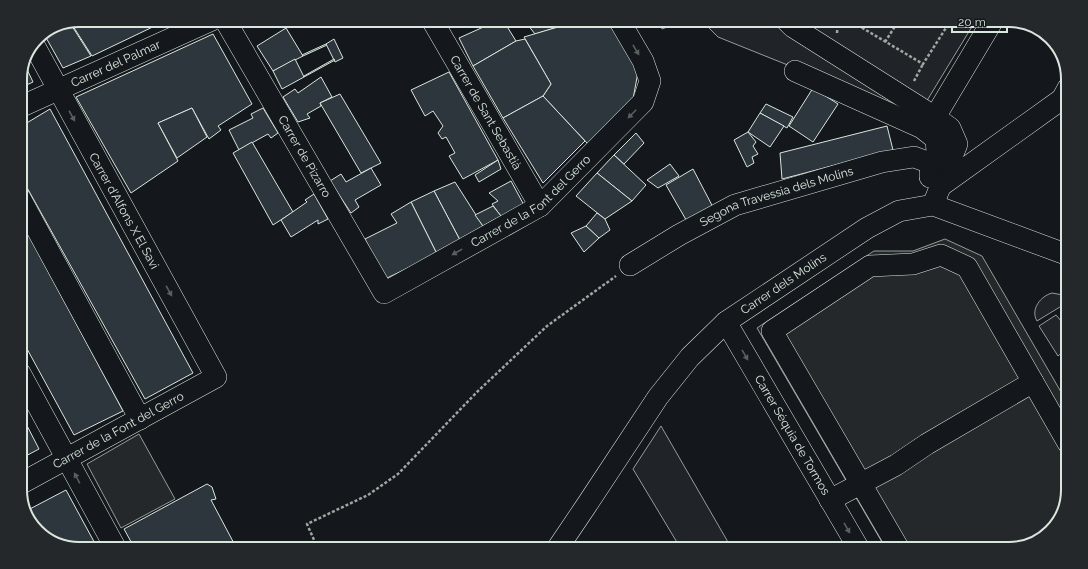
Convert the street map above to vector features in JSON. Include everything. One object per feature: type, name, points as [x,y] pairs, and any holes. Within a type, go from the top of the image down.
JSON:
[{"type":"street","name":"Carrer del Palmar","points":[[27,105],[197,27]]},
{"type":"street","name":"Carrer de Pizarro","points":[[229,27],[384,294]]},
{"type":"street","name":"Carrer de Sant Sebastià","points":[[436,27],[540,206]]},
{"type":"street","name":"Carrer de la Font del Gerro","points":[[384,294],[540,206],[644,102],[650,81],[643,61],[623,27]]},
{"type":"street","points":[[793,27],[950,128],[957,144],[933,205]]},
{"type":"street","points":[[935,117],[989,27]]},
{"type":"street","name":"Carrer d'Alfons X El Savi","points":[[36,49],[216,377]]},
{"type":"street","points":[[795,71],[922,128],[936,139],[936,152],[930,174],[933,205]]},
{"type":"street","points":[[942,185],[1061,100]]},
{"type":"street","name":"Segona Travessia dels Molins","points":[[630,266],[679,235],[735,205],[882,162],[914,158],[933,164]]},
{"type":"street","points":[[933,205],[1061,252]]},
{"type":"street","name":"Carrer dels Molins","points":[[562,542],[658,397],[690,357],[726,322],[867,228],[899,211],[933,205]]},
{"type":"street","points":[[27,211],[140,419]]},
{"type":"street","points":[[895,542],[772,331],[870,266],[913,264],[941,255],[967,267],[1061,431]]},
{"type":"street","name":"Carrer Séquia de Tormos","points":[[726,322],[855,542]]},
{"type":"street","name":"Carrer de la Font del Gerro","points":[[27,480],[216,377]]},
{"type":"street","points":[[830,500],[896,464],[1033,382]]},
{"type":"street","points":[[27,385],[67,459],[94,493],[113,542]]},
{"type":"path","points":[[860,27],[923,64],[947,27]]},
{"type":"path","points":[[885,42],[895,27]]},
{"type":"path","points":[[315,542],[307,524],[368,495],[398,474],[477,392],[547,326],[630,266]]},
{"type":"shaded area","points":[[708,27],[972,27],[917,117],[718,37]]},
{"type":"shaded area","points":[[945,239],[982,256],[1061,392],[1060,501],[1056,513],[1048,524],[1038,533],[1029,538],[1016,542],[882,542],[757,328],[874,251],[913,251]]},
{"type":"shaded area","points":[[1052,293],[1061,295],[1061,306],[1037,321],[1035,316],[1036,308],[1041,300]]},
{"type":"shaded area","points":[[1056,315],[1061,321],[1061,353],[1058,356],[1039,326]]},
{"type":"shaded area","points":[[661,426],[728,542],[677,542],[633,469]]},
{"type":"shaded area","points":[[139,434],[175,499],[121,528],[87,464]]},
{"type":"building","points":[[74,27],[153,27],[92,56]]},
{"type":"building","points":[[483,27],[507,27],[516,41],[473,66],[459,38]]},
{"type":"building","points":[[530,27],[558,27],[535,34]]},
{"type":"building","points":[[558,27],[612,27],[638,72],[633,99],[588,144],[543,96],[551,84],[524,37]]},
{"type":"building","points":[[73,28],[91,56],[63,68],[47,39],[59,31]]},
{"type":"building","points":[[286,28],[303,56],[273,71],[257,46]]},
{"type":"building","points":[[213,34],[252,104],[218,126],[221,130],[209,139],[192,108],[158,123],[178,161],[131,193],[76,97]]},
{"type":"building","points":[[334,39],[343,58],[335,62],[326,44]]},
{"type":"building","points":[[525,39],[551,84],[543,96],[503,118],[473,66],[516,41]]},
{"type":"building","points":[[326,44],[327,45],[303,56],[302,55]]},
{"type":"building","points":[[295,59],[304,77],[282,89],[273,71]]},
{"type":"building","points":[[334,59],[335,60],[304,77],[304,76]]},
{"type":"building","points":[[28,71],[33,82],[27,85]]},
{"type":"building","points":[[449,72],[498,160],[463,179],[449,156],[455,153],[446,137],[442,139],[438,133],[443,126],[433,111],[425,116],[411,90]]},
{"type":"building","points":[[321,77],[332,97],[320,103],[321,106],[307,114],[310,118],[298,122],[283,97],[295,89],[298,93]]},
{"type":"building","points":[[813,88],[838,104],[813,142],[789,126]]},
{"type":"building","points":[[340,94],[381,163],[361,173],[320,103]]},
{"type":"building","points":[[543,96],[585,141],[543,183],[503,118]]},
{"type":"building","points":[[766,104],[793,117],[787,128],[760,113]]},
{"type":"building","points":[[192,108],[207,137],[177,158],[158,123]]},
{"type":"building","points":[[263,108],[278,133],[271,138],[268,134],[239,150],[229,130],[253,118],[251,114]]},
{"type":"building","points":[[50,109],[193,373],[145,399],[27,188],[27,123]]},
{"type":"building","points":[[760,113],[784,126],[770,147],[748,132]]},
{"type":"building","points":[[887,126],[893,150],[782,179],[780,153]]},
{"type":"building","points":[[748,132],[756,142],[753,146],[758,154],[752,157],[754,163],[747,167],[734,140]]},
{"type":"building","points":[[636,133],[644,143],[624,164],[614,155]]},
{"type":"building","points":[[252,142],[293,212],[273,225],[233,153]]},
{"type":"building","points":[[614,155],[646,185],[632,201],[597,173]]},
{"type":"building","points":[[498,160],[501,169],[479,182],[475,175]]},
{"type":"building","points":[[670,164],[679,176],[658,188],[647,180]]},
{"type":"building","points":[[371,168],[381,185],[355,200],[359,207],[351,213],[330,181],[341,174],[346,182]]},
{"type":"building","points":[[693,169],[715,211],[689,225],[666,185]]},
{"type":"building","points":[[597,173],[632,201],[605,219],[576,196]]},
{"type":"building","points":[[511,181],[525,207],[503,219],[492,204],[498,201],[489,193]]},
{"type":"building","points":[[455,182],[483,226],[460,240],[434,191]]},
{"type":"building","points":[[434,191],[461,242],[437,254],[411,202]]},
{"type":"building","points":[[314,194],[328,219],[318,224],[318,220],[291,237],[281,220],[307,202],[305,200]]},
{"type":"building","points":[[411,202],[437,254],[385,279],[365,239],[397,223],[391,214]]},
{"type":"building","points":[[493,206],[501,216],[483,226],[475,215]]},
{"type":"building","points":[[597,213],[605,219],[610,230],[599,238],[586,226]]},
{"type":"building","points":[[586,226],[599,238],[584,252],[571,233]]},
{"type":"building","points":[[27,232],[123,411],[74,435],[27,349]]},
{"type":"building","points":[[27,426],[39,449],[27,455]]},
{"type":"building","points":[[207,484],[212,487],[216,499],[211,500],[233,542],[131,542],[124,529]]},
{"type":"building","points":[[66,490],[94,542],[72,542],[56,537],[40,524],[31,509]]}]
